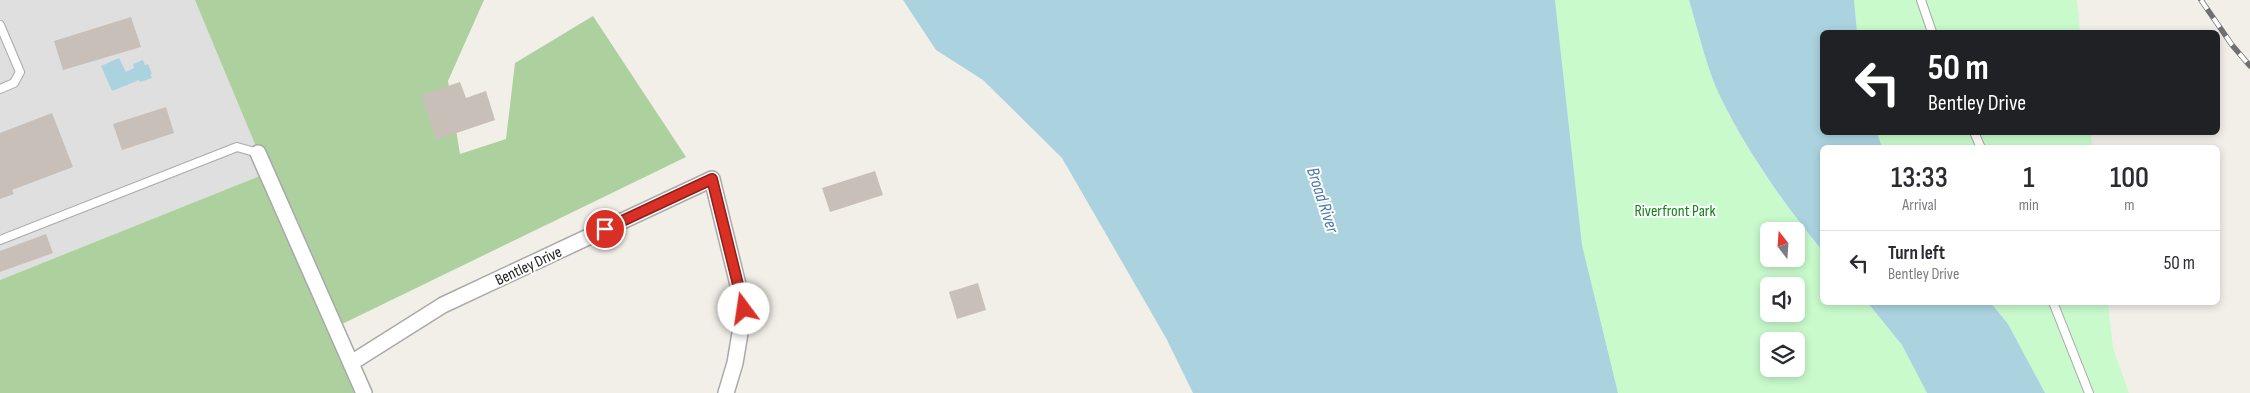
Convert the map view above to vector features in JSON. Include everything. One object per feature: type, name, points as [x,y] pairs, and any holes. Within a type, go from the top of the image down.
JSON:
[{"type":"street","points":[[258,153],[364,393]]},
{"type":"street","name":"Bentley Drive","points":[[351,363],[443,305],[712,179],[744,309],[735,362],[726,393]]},
{"type":"lane","points":[[1921,0],[1931,30]]},
{"type":"lane","points":[[0,25],[20,72],[14,83],[0,89]]},
{"type":"lane","points":[[0,240],[237,148],[258,153]]},
{"type":"lane","points":[[2054,305],[2089,393]]},
{"type":"shaded area","points":[[0,0],[196,0],[267,173],[0,280]]},
{"type":"green space","points":[[195,0],[484,0],[448,81],[460,154],[506,139],[515,63],[593,16],[686,157],[336,327],[364,393],[0,393],[0,280],[267,173]]},
{"type":"green space","name":"Riverfront Park","points":[[1555,0],[1689,0],[1702,48],[1719,94],[1752,155],[1800,222],[1760,222],[1760,268],[1805,268],[1805,229],[1820,248],[1820,305],[1870,305],[1902,345],[1927,393],[1618,393],[1582,245]]},
{"type":"green space","points":[[1854,0],[2077,0],[2080,30],[1857,30]]},
{"type":"green space","points":[[1878,135],[2091,135],[2092,145],[1881,145]]},
{"type":"green space","points":[[1993,305],[2108,305],[2113,348],[2129,393],[2045,393],[2008,324]]},
{"type":"water","name":"Broad River","points":[[903,0],[1555,0],[1582,245],[1618,393],[1193,393],[1166,338],[1062,158],[983,80],[936,50]]},
{"type":"water","points":[[1689,0],[1854,0],[1857,30],[1820,30],[1820,135],[1878,135],[1881,145],[1820,145],[1820,248],[1805,229],[1805,222],[1800,222],[1794,215],[1740,135],[1710,72]]},
{"type":"water","points":[[119,58],[126,72],[134,68],[133,64],[143,60],[145,65],[148,64],[152,78],[140,82],[139,80],[112,91],[101,66]]},
{"type":"water","points":[[1870,305],[1993,305],[2008,324],[2045,393],[1927,393],[1902,345]]},
{"type":"building","points":[[131,17],[141,47],[63,70],[54,41]]},
{"type":"building","points":[[460,82],[466,98],[486,91],[495,120],[436,140],[421,95]]},
{"type":"building","points":[[166,107],[174,133],[122,150],[113,124]]},
{"type":"building","points":[[52,113],[73,167],[12,190],[14,194],[0,199],[0,133]]},
{"type":"building","points":[[875,171],[883,195],[830,212],[822,188]]},
{"type":"building","points":[[46,234],[53,253],[0,272],[0,251]]},
{"type":"building","points":[[978,283],[986,310],[957,319],[949,292]]},
{"type":"railway","points":[[2201,0],[2232,45],[2250,66]]},
{"type":"route","points":[[605,229],[712,179],[744,309]]}]
